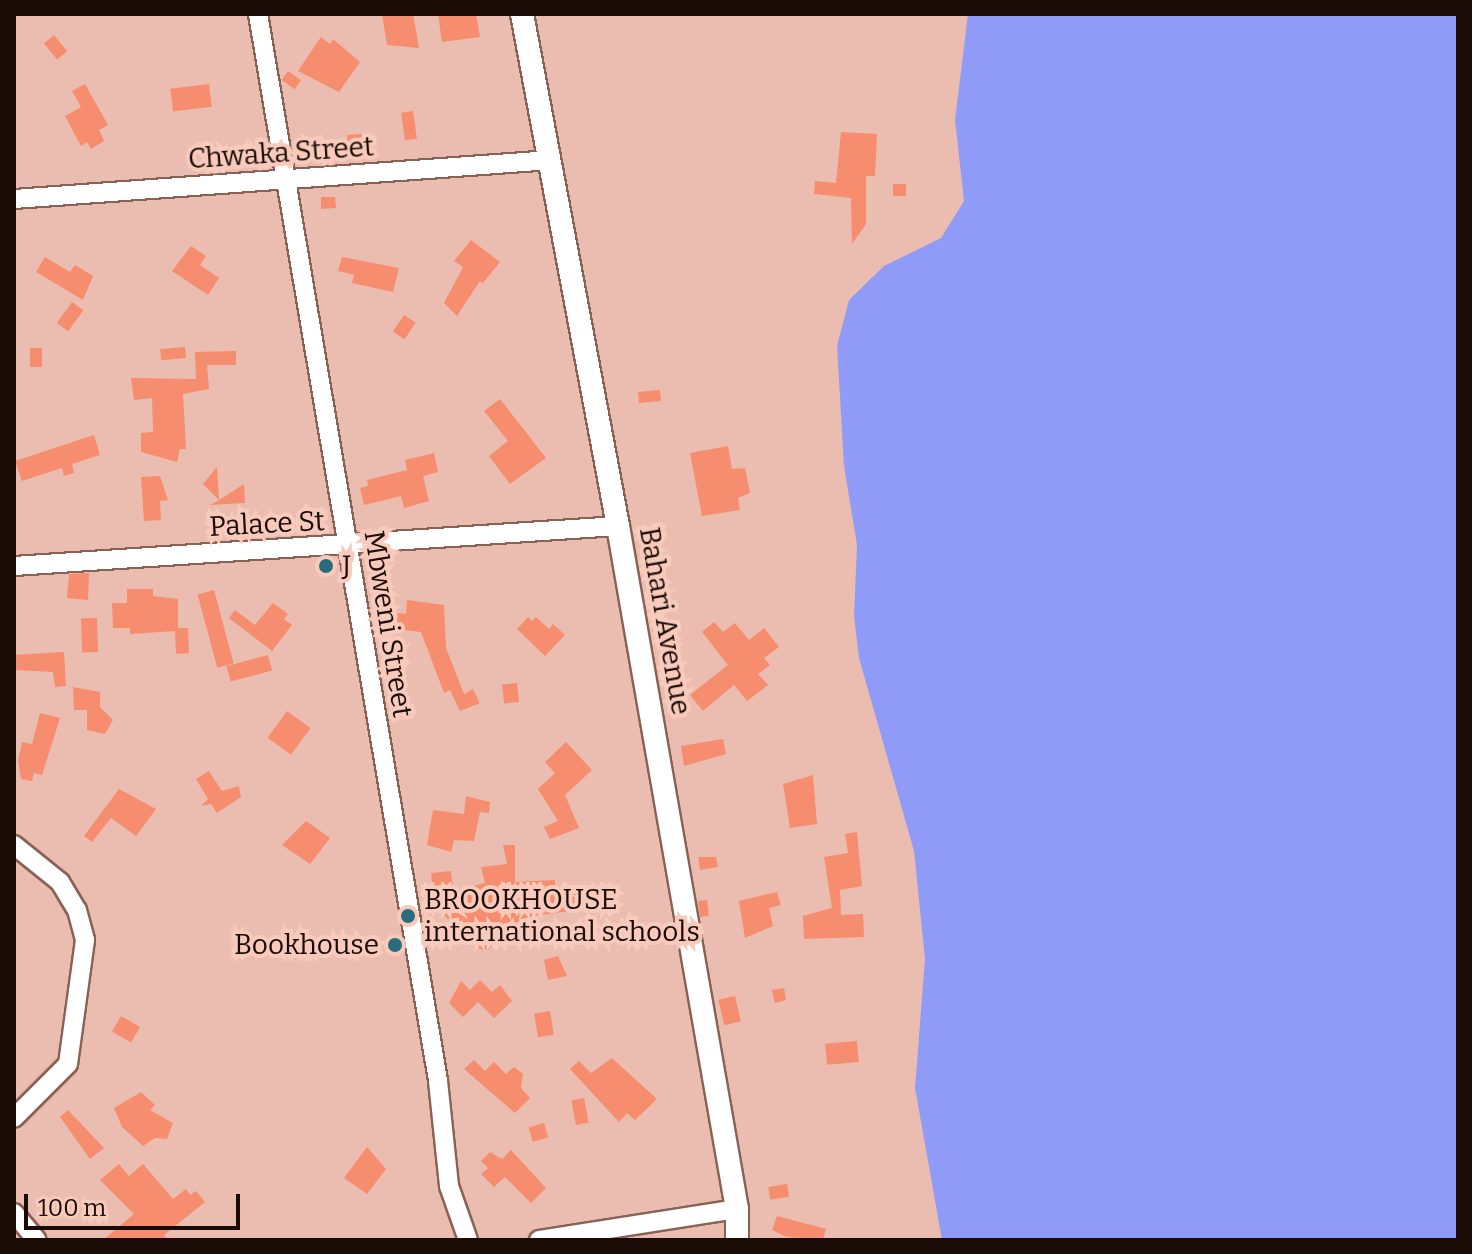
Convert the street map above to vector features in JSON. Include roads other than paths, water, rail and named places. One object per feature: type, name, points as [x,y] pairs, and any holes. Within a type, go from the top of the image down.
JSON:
[{"type":"street","name":"Mbweni Street","points":[[258,14],[284,183],[438,1081],[449,1186],[468,1240]]},
{"type":"street","name":"Bahari Avenue","points":[[522,14],[618,526],[737,1209],[737,1240]]},
{"type":"street","name":"Chwaka Street","points":[[14,199],[284,183],[551,160]]},
{"type":"street","name":"Palace St","points":[[14,566],[349,548],[618,526]]},
{"type":"street","points":[[14,845],[60,882],[77,910],[85,940],[68,1064],[14,1118]]},
{"type":"street","points":[[539,1240],[737,1209]]},
{"type":"street","points":[[14,1213],[37,1240]]},
{"type":"water","points":[[968,14],[1458,14],[1458,1240],[942,1240],[915,1088],[925,959],[914,851],[859,658],[854,616],[857,545],[844,466],[837,346],[849,300],[884,266],[941,238],[964,201],[955,120]]},
{"type":"place","name":"J","points":[[326,566]]},
{"type":"place","name":"BROOKHOUSE international schools","points":[[408,916]]},
{"type":"place","name":"Bookhouse","points":[[395,945]]}]
